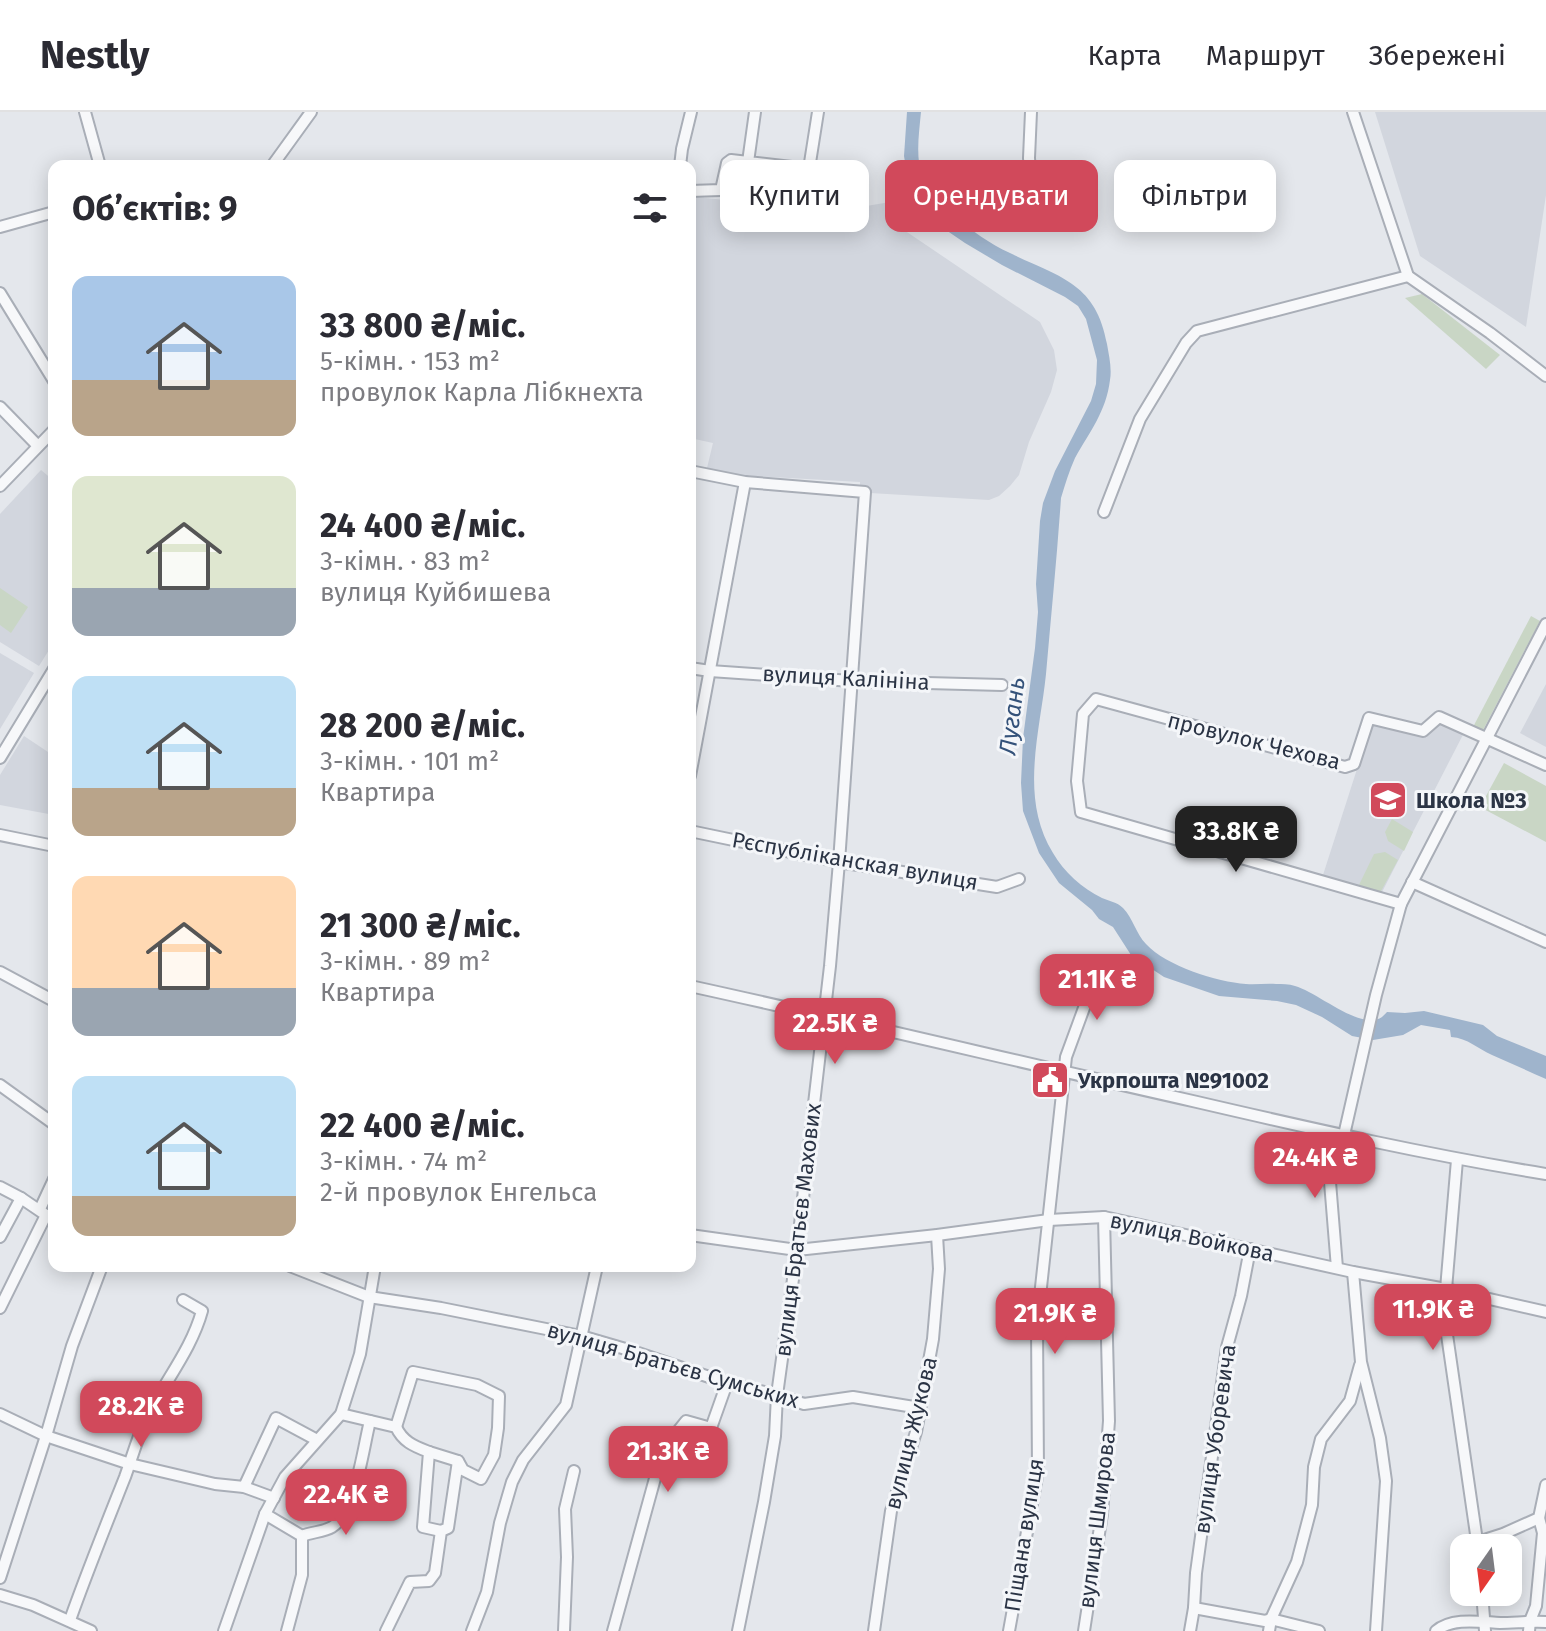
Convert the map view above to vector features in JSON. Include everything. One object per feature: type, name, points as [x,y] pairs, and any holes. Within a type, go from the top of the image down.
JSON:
[{"type":"street","points":[[85,112],[98,160]]},
{"type":"street","points":[[276,160],[311,112]]},
{"type":"street","points":[[681,160],[691,112]]},
{"type":"street","points":[[748,160],[755,112]]},
{"type":"street","points":[[810,160],[818,112]]},
{"type":"street","points":[[1029,160],[1031,112]]},
{"type":"street","points":[[1353,112],[1408,276],[1546,376]]},
{"type":"street","points":[[696,191],[720,190]]},
{"type":"street","points":[[0,227],[48,214]]},
{"type":"street","points":[[1104,512],[1140,419],[1186,343],[1197,331],[1408,276]]},
{"type":"street","points":[[0,293],[48,371]]},
{"type":"street","points":[[0,407],[38,446]]},
{"type":"street","points":[[0,486],[48,436]]},
{"type":"street","points":[[696,472],[745,482],[696,744]]},
{"type":"street","name":"вулиця Братьєв Махових","points":[[738,1631],[775,1436],[777,1395],[824,1015],[839,862],[865,492],[745,482]]},
{"type":"street","points":[[1337,1268],[1330,1182],[1401,904],[1546,624]]},
{"type":"street","name":"вулиця Калініна","points":[[696,669],[852,681],[1002,685]]},
{"type":"street","points":[[0,758],[48,682]]},
{"type":"street","name":"провулок Чехова","points":[[1401,904],[1081,812],[1077,781],[1083,714],[1096,699],[1345,767],[1354,764],[1369,718],[1423,731],[1439,717],[1487,738]]},
{"type":"street","points":[[1487,738],[1546,765]]},
{"type":"street","name":"Рєспубліканская вулиця","points":[[696,832],[839,862],[997,887],[1019,879]]},
{"type":"street","points":[[0,835],[48,845]]},
{"type":"street","points":[[1412,882],[1546,942]]},
{"type":"street","name":"Піщана вулиця","points":[[1009,1631],[1038,1471],[1037,1324],[1066,1057],[1099,967]]},
{"type":"street","points":[[0,972],[48,998]]},
{"type":"street","points":[[696,987],[1340,1135],[1457,1160],[1546,1174]]},
{"type":"street","points":[[1,1088],[48,1120]]},
{"type":"street","points":[[1457,1160],[1445,1321],[1476,1534]]},
{"type":"street","points":[[0,1187],[46,1215],[0,1308]]},
{"type":"street","points":[[40,1209],[48,1192]]},
{"type":"street","points":[[0,1237],[21,1198]]},
{"type":"street","name":"вулиця Войкова","points":[[696,1236],[797,1250],[1049,1220],[1104,1217],[1546,1312]]},
{"type":"street","name":"вулиця Шмирова","points":[[1084,1631],[1102,1514],[1109,1421],[1104,1217]]},
{"type":"street","name":"вулиця Жукова","points":[[874,1631],[891,1511],[916,1432],[933,1339],[939,1269],[937,1235]]},
{"type":"street","name":"вулиця Уборевича","points":[[1190,1631],[1227,1347],[1250,1249]]},
{"type":"street","points":[[0,1578],[72,1346],[100,1272]]},
{"type":"street","name":"вулиця Братьєв Сумських","points":[[305,1272],[369,1297],[581,1336],[804,1404],[853,1397],[920,1408]]},
{"type":"street","points":[[224,1631],[265,1514],[285,1477],[341,1414],[360,1354],[374,1272]]},
{"type":"street","points":[[472,1631],[487,1592],[500,1523],[512,1482],[523,1460],[566,1405],[596,1272]]},
{"type":"street","points":[[1353,1272],[1361,1362],[1380,1438],[1386,1481],[1376,1631]]},
{"type":"street","points":[[70,1620],[148,1416],[175,1371],[198,1323],[202,1311],[183,1300]]},
{"type":"street","points":[[1269,1631],[1271,1619],[1297,1562],[1312,1505],[1314,1467],[1321,1439],[1350,1401],[1361,1362]]},
{"type":"street","points":[[413,1372],[477,1385],[499,1396],[494,1455],[481,1479],[463,1470],[458,1461],[408,1444],[396,1427],[413,1372]]},
{"type":"street","points":[[613,1631],[657,1471],[686,1421],[711,1428],[727,1383]]},
{"type":"street","points":[[0,1414],[46,1436],[130,1464],[215,1484],[244,1487],[274,1498]]},
{"type":"street","points":[[341,1414],[396,1427]]},
{"type":"street","points":[[244,1487],[276,1418],[317,1440]]},
{"type":"street","points":[[302,1536],[330,1528],[350,1505],[370,1421]]},
{"type":"street","points":[[429,1452],[423,1527],[441,1531],[448,1528],[458,1461]]},
{"type":"street","points":[[564,1631],[565,1509],[574,1471]]},
{"type":"street","points":[[1530,1626],[1536,1606],[1543,1533],[1539,1518],[1546,1485]]},
{"type":"street","points":[[265,1514],[302,1536]]},
{"type":"street","points":[[1503,1534],[1539,1518]]},
{"type":"street","points":[[386,1631],[410,1582],[429,1581],[435,1573],[441,1531]]},
{"type":"street","points":[[287,1631],[302,1575],[302,1536]]},
{"type":"street","points":[[0,1595],[33,1605],[91,1631]]},
{"type":"street","points":[[1483,1606],[1485,1626]]},
{"type":"street","points":[[1194,1608],[1265,1621],[1271,1619],[1319,1631]]},
{"type":"street","points":[[1436,1631],[1444,1624],[1530,1626],[1546,1622]]},
{"type":"shaded area","points":[[1375,112],[1546,112],[1546,195],[1526,327],[1420,256]]},
{"type":"shaded area","points":[[696,197],[720,199],[720,232],[869,232],[869,206],[885,203],[885,232],[907,232],[1040,322],[1054,350],[1057,370],[1051,392],[1029,442],[1019,475],[999,496],[989,500],[870,493],[870,487],[860,486],[860,482],[734,475],[707,468],[713,443],[696,439]]},
{"type":"shaded area","points":[[41,470],[48,476],[48,652],[39,666],[0,642],[0,514]]},
{"type":"shaded area","points":[[0,653],[34,673],[0,729]]},
{"type":"shaded area","points":[[1546,684],[1546,747],[1520,733]]},
{"type":"shaded area","name":"Школа №3","points":[[1439,712],[1468,725],[1381,894],[1323,875],[1375,713],[1419,725]]},
{"type":"shaded area","points":[[24,736],[48,752],[48,814],[0,805],[0,775]]},
{"type":"green space","points":[[1422,294],[1500,355],[1486,369],[1405,298]]},
{"type":"green space","points":[[0,588],[28,607],[11,633],[0,625]]},
{"type":"green space","points":[[1531,616],[1540,621],[1481,734],[1472,729]]},
{"type":"green space","points":[[1504,763],[1546,786],[1546,842],[1480,807]]},
{"type":"green space","points":[[1392,819],[1413,832],[1404,851],[1388,841],[1385,832]]},
{"type":"green space","points":[[1385,852],[1398,860],[1380,893],[1359,885],[1374,854]]},
{"type":"water","points":[[907,112],[921,112],[919,160],[905,160]]},
{"type":"water","points":[[949,232],[975,232],[1073,284],[1094,307],[1102,323],[1110,362],[1111,376],[1105,402],[1075,458],[1061,498],[1046,674],[1034,765],[1037,810],[1043,832],[1057,860],[1087,889],[1123,908],[1146,944],[1179,966],[1234,983],[1293,985],[1348,1014],[1369,1020],[1379,1019],[1387,1012],[1424,1011],[1483,1025],[1497,1036],[1546,1056],[1546,1079],[1451,1037],[1450,1030],[1421,1025],[1403,1035],[1373,1040],[1352,1036],[1296,1005],[1219,996],[1164,977],[1131,955],[1113,927],[1099,919],[1059,883],[1039,853],[1023,811],[1023,738],[1035,648],[1038,612],[1036,584],[1043,503],[1055,471],[1091,401],[1096,384],[1097,360],[1086,319],[1078,306]]},
{"type":"place","name":"Школа №3","points":[[1388,800]]},
{"type":"place","name":"Укрпошта №91002","points":[[1050,1080]]},
{"type":"water label","name":"Лугань","points":[[1012,716]]}]
